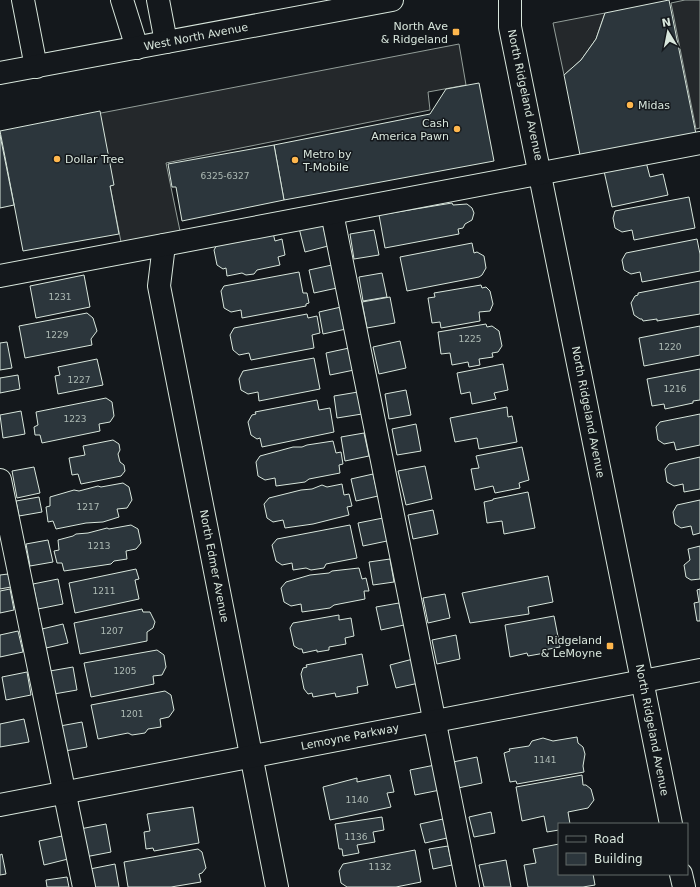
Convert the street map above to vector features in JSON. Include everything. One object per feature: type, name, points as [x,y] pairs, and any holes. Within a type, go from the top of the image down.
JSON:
[{"type":"street","points":[[23,0],[36,67]]},
{"type":"street","points":[[122,0],[137,48]]},
{"type":"street","points":[[158,0],[166,42]]},
{"type":"street","name":"West North Avenue","points":[[0,74],[392,0]]},
{"type":"street","name":"North Ridgeland Avenue","points":[[510,0],[510,27],[671,823]]},
{"type":"street","points":[[0,276],[700,142]]},
{"type":"street","points":[[332,213],[468,887]]},
{"type":"street","name":"North Edmer Avenue","points":[[164,245],[159,286],[277,887]]},
{"type":"street","points":[[0,480],[84,887]]},
{"type":"street","name":"Lemoyne Parkway","points":[[0,806],[251,756],[700,670]]},
{"type":"street","points":[[681,875],[684,887]]},
{"type":"shaded area","points":[[685,0],[700,0],[700,128],[696,129],[671,3]]},
{"type":"shaded area","points":[[605,13],[596,39],[581,60],[564,75],[553,23]]},
{"type":"shaded area","points":[[459,44],[466,85],[428,92],[430,110],[166,163],[180,231],[121,242],[96,114]]},
{"type":"building","name":"Midas","points":[[669,0],[696,134],[580,155],[564,75],[581,60],[596,39],[605,13]]},
{"type":"building","points":[[479,83],[494,161],[284,200],[274,145],[430,114],[446,89]]},
{"type":"building","name":"Dollar Tree","points":[[100,111],[114,185],[110,186],[119,234],[23,251],[0,131]]},
{"type":"building","points":[[0,135],[14,205],[0,208]]},
{"type":"building","points":[[274,145],[284,200],[182,221],[176,187],[172,187],[168,164]]},
{"type":"building","points":[[646,162],[650,177],[663,174],[668,195],[612,207],[604,171]]},
{"type":"building","points":[[689,197],[695,228],[634,240],[632,230],[622,232],[615,228],[613,218],[615,211]]},
{"type":"building","points":[[452,203],[453,205],[467,204],[472,208],[474,213],[472,220],[465,224],[463,228],[458,229],[459,234],[385,248],[379,215]]},
{"type":"building","points":[[322,222],[328,246],[305,252],[299,228]]},
{"type":"building","points":[[374,230],[379,255],[354,259],[350,234]]},
{"type":"building","points":[[273,233],[275,241],[282,239],[285,255],[278,257],[280,265],[257,270],[254,274],[246,275],[242,273],[227,276],[226,268],[223,269],[217,265],[214,250],[218,243]]},
{"type":"building","points":[[697,239],[700,254],[700,271],[642,282],[640,272],[631,274],[624,270],[622,260],[626,253]]},
{"type":"building","points":[[472,243],[474,253],[477,252],[484,256],[486,268],[482,275],[479,277],[407,291],[400,257]]},
{"type":"building","points":[[332,265],[337,288],[314,293],[309,270]]},
{"type":"building","points":[[299,272],[303,293],[307,293],[309,303],[306,304],[306,306],[242,318],[241,310],[231,312],[224,308],[221,291],[224,286]]},
{"type":"building","points":[[382,273],[387,297],[363,301],[359,277]]},
{"type":"building","points":[[84,275],[90,307],[36,318],[30,286]]},
{"type":"building","points":[[700,281],[700,314],[657,321],[657,319],[643,321],[634,315],[631,303],[638,293]]},
{"type":"building","points":[[481,285],[482,288],[486,287],[490,291],[493,304],[490,311],[479,312],[480,321],[441,328],[440,322],[432,323],[428,298],[435,297],[434,293]]},
{"type":"building","points":[[390,297],[395,323],[367,328],[362,302]]},
{"type":"building","points":[[341,307],[346,329],[323,334],[319,312]]},
{"type":"building","points":[[87,313],[93,318],[97,331],[91,339],[92,345],[25,358],[19,326]]},
{"type":"building","points":[[307,314],[308,318],[317,316],[320,333],[312,335],[314,348],[251,360],[249,353],[239,355],[233,350],[230,335],[234,328]]},
{"type":"building","points":[[486,324],[487,327],[492,326],[499,331],[502,346],[498,352],[492,353],[493,357],[479,359],[480,365],[469,367],[468,362],[452,365],[450,353],[441,354],[438,332]]},
{"type":"building","points":[[700,326],[700,355],[644,366],[639,338]]},
{"type":"building","points":[[400,341],[406,368],[379,374],[373,347]]},
{"type":"building","points":[[7,342],[12,368],[0,370],[0,343]]},
{"type":"building","points":[[349,348],[354,370],[330,375],[326,353]]},
{"type":"building","points":[[314,358],[320,389],[259,401],[258,392],[248,394],[241,390],[239,379],[243,371]]},
{"type":"building","points":[[97,359],[103,385],[58,394],[55,376],[60,375],[58,367]]},
{"type":"building","points":[[503,364],[508,390],[494,393],[496,399],[472,404],[470,392],[461,394],[457,373]]},
{"type":"building","points":[[700,369],[700,400],[665,409],[664,404],[652,406],[647,379]]},
{"type":"building","points":[[18,375],[20,389],[0,393],[0,378]]},
{"type":"building","points":[[406,390],[411,415],[389,419],[385,394]]},
{"type":"building","points":[[358,392],[362,414],[337,418],[334,396]]},
{"type":"building","points":[[106,398],[112,402],[114,416],[110,422],[99,424],[100,431],[42,443],[40,435],[35,435],[34,427],[38,425],[36,412]]},
{"type":"building","points":[[317,400],[319,410],[330,408],[334,432],[262,447],[260,438],[257,439],[251,435],[248,422],[252,415],[256,414],[255,412]]},
{"type":"building","points":[[507,407],[508,417],[512,416],[517,442],[479,449],[477,438],[455,442],[450,418]]},
{"type":"building","points":[[21,411],[25,434],[3,438],[0,415]]},
{"type":"building","points":[[700,414],[700,445],[676,450],[674,442],[664,444],[658,440],[656,427],[660,422]]},
{"type":"building","points":[[416,424],[421,451],[397,455],[392,429]]},
{"type":"building","points":[[364,433],[369,456],[345,461],[341,437]]},
{"type":"building","points":[[113,440],[119,444],[120,450],[118,454],[120,462],[124,465],[125,471],[121,476],[81,484],[78,474],[72,475],[69,458],[85,455],[83,446]]},
{"type":"building","points":[[333,441],[336,453],[341,452],[343,464],[339,465],[340,473],[309,479],[305,482],[276,486],[275,478],[265,480],[258,476],[256,462],[260,456],[293,447],[302,447]]},
{"type":"building","points":[[522,447],[529,480],[519,483],[520,488],[495,493],[493,486],[475,490],[471,469],[479,468],[476,456]]},
{"type":"building","points":[[700,457],[700,489],[684,492],[683,484],[674,486],[667,482],[665,469],[669,464]]},
{"type":"building","points":[[425,466],[432,499],[406,505],[398,471]]},
{"type":"building","points":[[34,467],[40,493],[17,498],[12,471]]},
{"type":"building","points":[[373,474],[378,496],[356,501],[351,479]]},
{"type":"building","points":[[123,483],[129,487],[132,500],[127,508],[117,509],[119,517],[103,522],[86,523],[56,529],[53,521],[48,522],[46,507],[50,506],[50,497],[74,490],[79,491],[98,486],[101,487]]},
{"type":"building","points":[[342,484],[344,495],[349,494],[352,506],[347,507],[349,515],[313,524],[285,528],[283,520],[273,522],[267,518],[264,504],[269,498],[301,490],[312,489],[322,485],[327,487]]},
{"type":"building","points":[[528,492],[535,528],[504,534],[502,521],[487,523],[484,502]]},
{"type":"building","points":[[39,497],[42,512],[19,516],[16,501]]},
{"type":"building","points":[[700,500],[700,533],[693,535],[691,526],[681,528],[675,524],[673,512],[677,505]]},
{"type":"building","points":[[433,510],[438,534],[413,539],[408,515]]},
{"type":"building","points":[[383,518],[387,541],[363,546],[358,523]]},
{"type":"building","points":[[131,525],[138,529],[141,543],[136,549],[126,551],[127,559],[114,561],[111,564],[64,571],[62,563],[57,563],[54,551],[59,550],[58,540],[76,534]]},
{"type":"building","points":[[350,525],[357,558],[326,564],[324,568],[311,570],[306,568],[293,570],[292,563],[282,565],[276,561],[272,545],[277,539]]},
{"type":"building","points":[[48,540],[53,562],[30,566],[26,544]]},
{"type":"building","points":[[700,546],[700,579],[691,580],[686,577],[684,565],[690,560],[688,549]]},
{"type":"building","points":[[390,559],[394,582],[373,585],[369,562]]},
{"type":"building","points":[[359,568],[362,579],[366,578],[369,591],[364,591],[365,599],[334,605],[330,608],[302,612],[301,604],[291,606],[284,602],[281,588],[286,582],[310,575]]},
{"type":"building","points":[[136,569],[139,579],[135,580],[139,599],[75,613],[69,583]]},
{"type":"building","points":[[8,574],[11,587],[0,589],[0,575]]},
{"type":"building","points":[[548,576],[553,602],[528,607],[529,614],[470,623],[462,593]]},
{"type":"building","points":[[58,579],[63,604],[38,609],[33,584]]},
{"type":"building","points":[[10,589],[14,610],[0,613],[0,591]]},
{"type":"building","points":[[700,589],[700,621],[697,621],[694,603],[699,602],[697,590]]},
{"type":"building","points":[[445,594],[450,618],[428,623],[423,598]]},
{"type":"building","points":[[399,603],[404,625],[381,630],[376,607]]},
{"type":"building","points":[[142,609],[143,612],[150,612],[155,622],[153,628],[147,632],[147,641],[80,654],[74,623]]},
{"type":"building","points":[[339,615],[339,620],[351,618],[354,636],[345,638],[346,644],[329,647],[329,650],[317,652],[317,650],[303,653],[302,649],[294,646],[290,628],[293,623]]},
{"type":"building","points":[[554,616],[560,647],[544,650],[545,653],[528,656],[527,653],[510,657],[505,625]]},
{"type":"building","points":[[63,624],[68,643],[46,648],[42,629]]},
{"type":"building","points":[[18,631],[23,652],[0,657],[0,635]]},
{"type":"building","points":[[456,635],[460,659],[437,664],[432,640]]},
{"type":"building","points":[[157,650],[164,655],[166,667],[162,675],[153,676],[154,684],[91,697],[84,663]]},
{"type":"building","points":[[362,654],[368,685],[357,687],[358,693],[336,697],[335,693],[313,697],[312,693],[308,694],[304,689],[301,674],[303,668],[307,667],[306,665]]},
{"type":"building","points":[[413,659],[419,683],[396,688],[390,665]]},
{"type":"building","points":[[73,667],[77,690],[54,694],[50,671]]},
{"type":"building","points":[[27,672],[31,695],[6,700],[2,677]]},
{"type":"building","points":[[165,691],[171,695],[174,710],[169,717],[160,719],[161,727],[148,729],[145,733],[132,735],[128,733],[98,739],[91,705]]},
{"type":"building","points":[[24,719],[29,742],[0,747],[0,724]]},
{"type":"building","points":[[82,722],[87,747],[65,751],[60,726]]},
{"type":"building","points":[[577,737],[578,743],[583,747],[585,754],[583,766],[584,772],[517,784],[516,781],[510,782],[504,753],[510,751],[509,749],[529,746],[532,741],[543,738],[553,741]]},
{"type":"building","points":[[477,757],[482,783],[458,788],[453,762]]},
{"type":"building","points":[[435,765],[440,790],[415,795],[410,770]]},
{"type":"building","points":[[390,775],[394,792],[387,793],[391,807],[330,820],[323,787],[357,778],[357,782]]},
{"type":"building","points":[[582,775],[583,785],[586,785],[591,789],[594,800],[588,808],[568,812],[570,823],[558,823],[558,830],[547,832],[544,816],[522,821],[516,787]]},
{"type":"building","points":[[193,807],[199,843],[154,851],[153,848],[146,849],[144,832],[150,831],[147,814]]},
{"type":"building","points":[[491,812],[495,833],[474,837],[469,817]]},
{"type":"building","points":[[382,817],[384,830],[373,832],[375,842],[357,845],[359,853],[343,856],[342,849],[339,849],[335,824]]},
{"type":"building","points":[[443,819],[447,838],[425,843],[420,824]]},
{"type":"building","points":[[106,824],[111,852],[85,857],[80,829]]},
{"type":"building","points":[[62,836],[68,859],[44,865],[39,841]]},
{"type":"building","points":[[558,844],[558,875],[593,875],[595,885],[583,887],[528,887],[524,865],[536,863],[533,849]]},
{"type":"building","points":[[448,846],[452,865],[433,869],[429,849]]},
{"type":"building","points":[[198,849],[202,852],[206,868],[199,874],[201,882],[171,887],[128,887],[124,862]]},
{"type":"building","points":[[415,850],[421,882],[396,887],[347,887],[341,883],[339,871],[343,864]]},
{"type":"building","points":[[2,854],[6,874],[0,875],[0,855]]},
{"type":"building","points":[[506,860],[511,887],[484,887],[479,865]]},
{"type":"building","points":[[115,864],[119,887],[94,887],[90,869]]},
{"type":"building","points":[[67,877],[69,887],[47,887],[46,880]]},
{"type":"place","name":"North Ave & Ridgeland","points":[[456,32]]},
{"type":"place","name":"Midas","points":[[630,105]]},
{"type":"place","name":"Cash America Pawn","points":[[457,129]]},
{"type":"place","name":"Dollar Tree","points":[[57,159]]},
{"type":"place","name":"Metro by T-Mobile","points":[[295,160]]},
{"type":"place","name":"Ridgeland & LeMoyne","points":[[610,646]]}]
